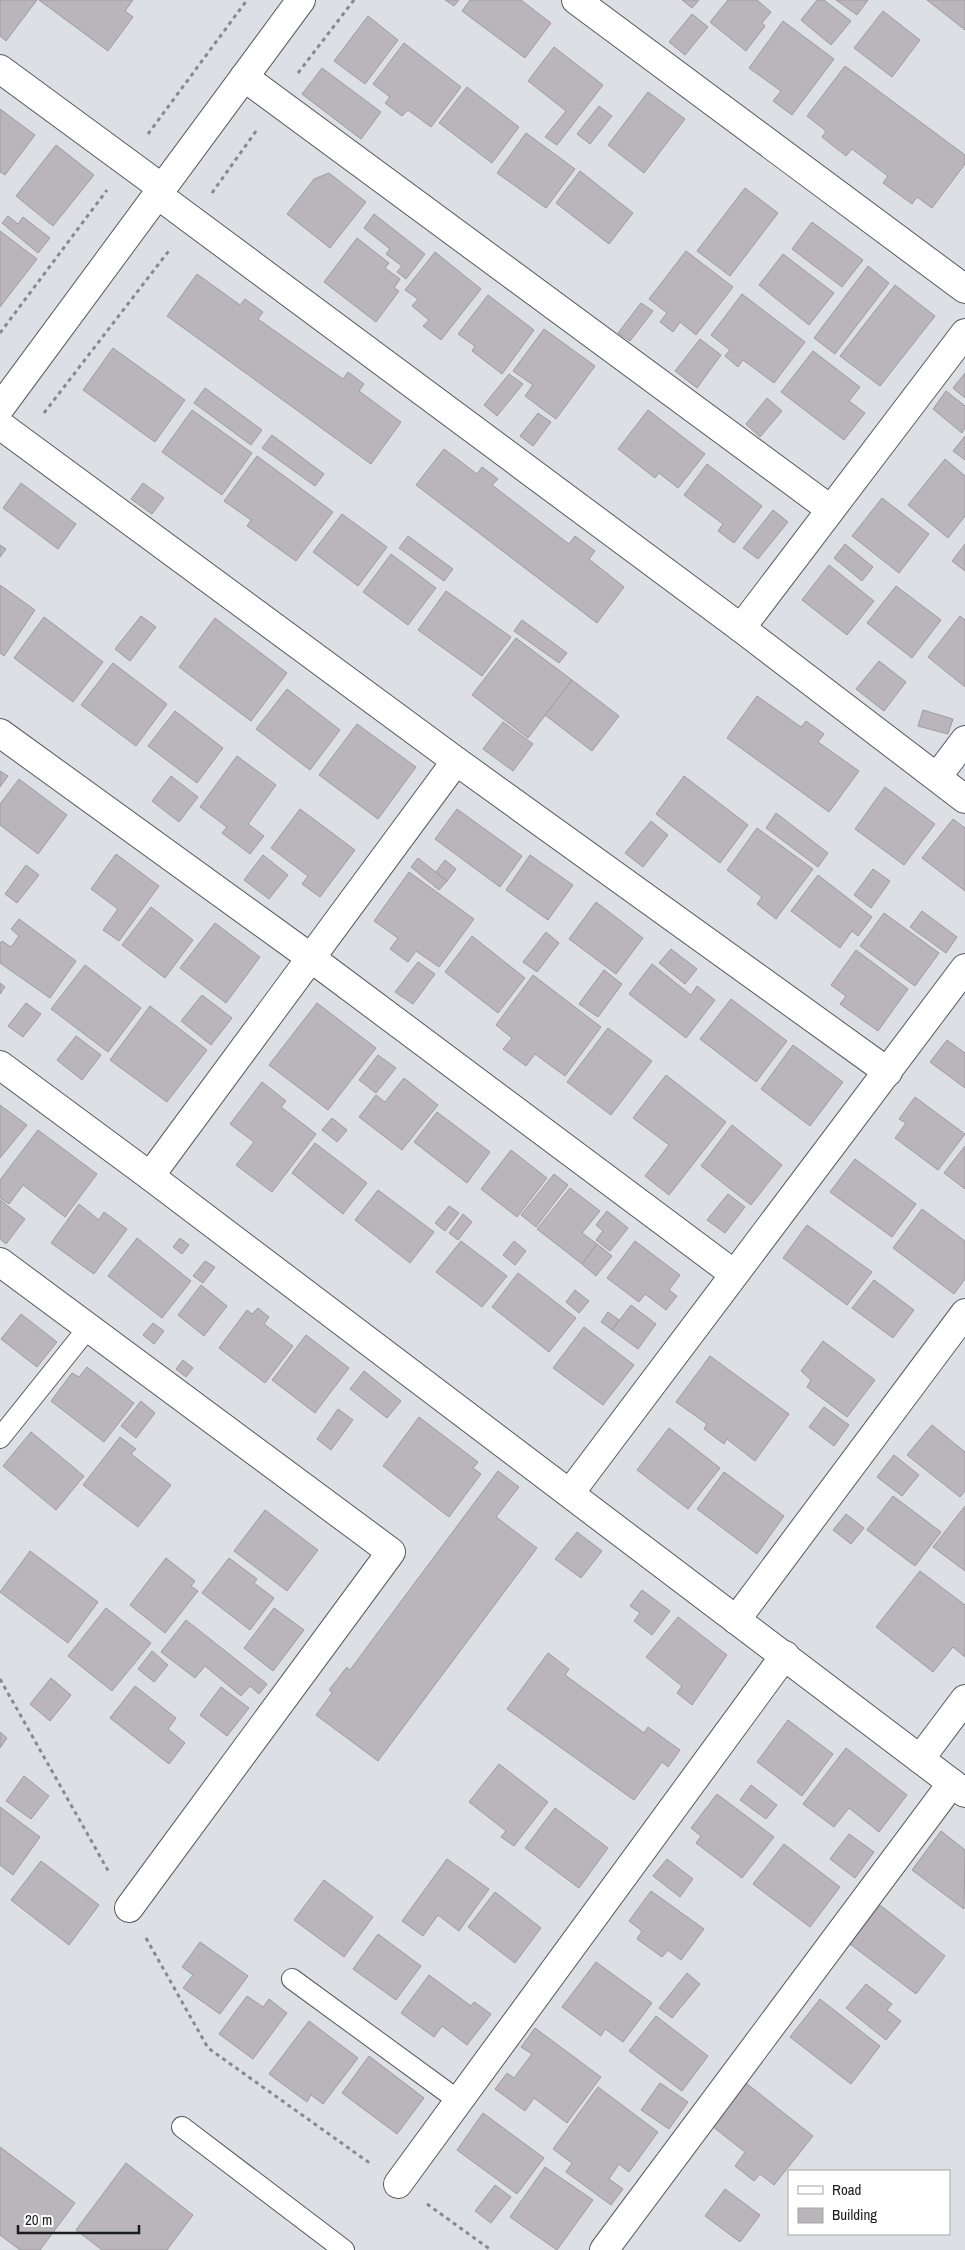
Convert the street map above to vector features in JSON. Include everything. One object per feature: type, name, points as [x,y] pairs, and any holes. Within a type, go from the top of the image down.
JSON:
[{"type":"street","points":[[301,0],[1,410],[456,761],[888,1072]]},
{"type":"street","points":[[576,0],[965,289]]},
{"type":"street","points":[[0,69],[965,799]]},
{"type":"street","points":[[244,77],[830,509]]},
{"type":"street","points":[[740,628],[965,333]]},
{"type":"street","points":[[0,734],[311,958],[734,1274]]},
{"type":"street","points":[[936,778],[965,740]]},
{"type":"street","points":[[150,1176],[456,761]]},
{"type":"street","points":[[570,1493],[888,1072],[960,985]]},
{"type":"street","points":[[0,1065],[150,1176],[959,1788],[604,2250]]},
{"type":"street","points":[[0,1262],[391,1552],[129,1908]]},
{"type":"street","points":[[736,1620],[965,1313]]},
{"type":"street","points":[[398,2184],[785,1655]]},
{"type":"street","points":[[920,1759],[965,1699]]},
{"type":"lane","points":[[0,1438],[88,1328]]},
{"type":"lane","points":[[292,1979],[458,2101]]},
{"type":"lane","points":[[182,2128],[344,2250]]},
{"type":"path","points":[[0,1679],[208,2048],[491,2250]]},
{"type":"building","points":[[0,0],[37,0],[6,41],[0,36]]},
{"type":"building","points":[[39,0],[133,0],[125,11],[133,17],[108,51]]},
{"type":"building","points":[[445,0],[459,0],[454,6]]},
{"type":"building","points":[[470,0],[521,0],[551,23],[525,58],[462,11]]},
{"type":"building","points":[[682,0],[699,0],[692,8]]},
{"type":"building","points":[[728,0],[757,0],[771,12],[762,23],[765,26],[746,51],[710,22]]},
{"type":"building","points":[[817,0],[824,0],[851,21],[831,45],[801,20]]},
{"type":"building","points":[[836,0],[868,0],[857,15]]},
{"type":"building","points":[[927,0],[965,0],[965,30]]},
{"type":"building","points":[[883,11],[920,40],[892,77],[854,48]]},
{"type":"building","points":[[692,14],[708,27],[685,55],[669,42]]},
{"type":"building","points":[[368,16],[398,40],[365,84],[334,61]]},
{"type":"building","points":[[783,21],[834,59],[792,115],[773,101],[781,91],[749,68]]},
{"type":"building","points":[[404,43],[461,87],[431,127],[408,110],[402,116],[385,103],[390,97],[373,84]]},
{"type":"building","points":[[554,47],[603,85],[557,145],[545,137],[566,111],[528,81]]},
{"type":"building","points":[[845,66],[965,155],[965,164],[932,208],[917,197],[912,204],[883,183],[888,176],[852,149],[846,156],[822,137],[826,131],[807,116]]},
{"type":"building","points":[[322,68],[381,112],[361,139],[302,94]]},
{"type":"building","points":[[467,87],[519,127],[492,163],[439,123]]},
{"type":"building","points":[[648,92],[685,119],[644,173],[608,145]]},
{"type":"building","points":[[599,106],[612,116],[590,144],[577,134]]},
{"type":"building","points":[[0,109],[35,135],[5,175],[0,172]]},
{"type":"building","points":[[526,133],[575,169],[546,208],[497,173]]},
{"type":"building","points":[[56,145],[94,175],[53,226],[16,196]]},
{"type":"building","points":[[580,171],[633,213],[609,244],[556,203]]},
{"type":"building","points":[[329,173],[366,202],[330,248],[287,214],[314,179]]},
{"type":"building","points":[[745,188],[778,213],[730,276],[697,251]]},
{"type":"building","points":[[374,214],[425,254],[406,279],[397,272],[402,266],[386,254],[390,249],[364,228]]},
{"type":"building","points":[[8,216],[18,224],[23,217],[50,238],[38,253],[2,223]]},
{"type":"building","points":[[812,222],[863,260],[842,287],[792,249]]},
{"type":"building","points":[[0,231],[37,259],[0,307]]},
{"type":"building","points":[[357,238],[389,263],[385,268],[400,279],[394,288],[399,291],[376,322],[324,282]]},
{"type":"building","points":[[686,251],[733,287],[696,335],[680,322],[673,332],[660,322],[667,313],[649,299]]},
{"type":"building","points":[[435,252],[481,289],[441,340],[423,326],[429,320],[412,306],[418,299],[405,290]]},
{"type":"building","points":[[783,254],[834,293],[809,325],[759,285]]},
{"type":"building","points":[[868,266],[889,283],[835,354],[814,338]]},
{"type":"building","points":[[197,274],[240,305],[245,299],[263,312],[258,319],[343,379],[348,372],[364,384],[359,391],[401,422],[371,464],[167,316]]},
{"type":"building","points":[[895,285],[935,316],[880,386],[840,356]]},
{"type":"building","points":[[742,294],[805,342],[774,383],[743,360],[738,367],[725,356],[730,350],[711,335]]},
{"type":"building","points":[[488,295],[534,330],[502,374],[472,351],[475,346],[458,334]]},
{"type":"building","points":[[641,303],[653,311],[630,341],[618,333]]},
{"type":"building","points":[[544,329],[595,366],[556,419],[525,396],[533,385],[513,371]]},
{"type":"building","points":[[700,339],[721,355],[697,388],[675,371]]},
{"type":"building","points":[[113,348],[185,400],[155,442],[83,390]]},
{"type":"building","points":[[813,351],[860,387],[849,401],[865,413],[844,440],[781,392]]},
{"type":"building","points":[[965,373],[965,398],[953,388]]},
{"type":"building","points":[[509,374],[523,384],[497,416],[484,405]]},
{"type":"building","points":[[205,388],[262,430],[251,445],[194,403]]},
{"type":"building","points":[[946,391],[965,406],[965,428],[962,433],[933,409]]},
{"type":"building","points":[[767,398],[782,411],[760,437],[746,424]]},
{"type":"building","points":[[192,410],[252,453],[222,495],[162,452]]},
{"type":"building","points":[[648,410],[705,454],[678,488],[659,473],[655,478],[618,449]]},
{"type":"building","points":[[538,413],[551,422],[533,446],[520,436]]},
{"type":"building","points":[[272,435],[324,474],[315,486],[262,448]]},
{"type":"building","points":[[965,436],[965,460],[953,451]]},
{"type":"building","points":[[444,449],[477,474],[482,467],[498,479],[492,485],[569,544],[575,536],[595,551],[589,559],[624,587],[597,623],[416,485]]},
{"type":"building","points":[[257,456],[333,512],[296,561],[247,526],[251,520],[224,501]]},
{"type":"building","points":[[945,459],[965,476],[965,516],[948,538],[908,505]]},
{"type":"building","points":[[707,464],[762,506],[734,543],[718,531],[723,524],[684,495]]},
{"type":"building","points":[[21,483],[76,524],[58,549],[3,508]]},
{"type":"building","points":[[143,483],[164,498],[152,514],[131,499]]},
{"type":"building","points":[[882,498],[929,534],[899,573],[852,536]]},
{"type":"building","points":[[773,510],[788,522],[758,559],[743,548]]},
{"type":"building","points":[[342,514],[387,547],[358,586],[313,552]]},
{"type":"building","points":[[408,536],[453,569],[444,581],[399,548]]},
{"type":"building","points":[[845,544],[873,567],[862,581],[834,558]]},
{"type":"building","points":[[965,544],[965,571],[952,561]]},
{"type":"building","points":[[0,545],[6,549],[0,557]]},
{"type":"building","points":[[391,554],[436,588],[408,625],[363,592]]},
{"type":"building","points":[[829,565],[874,601],[847,635],[802,600]]},
{"type":"building","points":[[0,585],[35,610],[4,656],[0,653]]},
{"type":"building","points":[[896,586],[941,620],[912,658],[867,623]]},
{"type":"building","points":[[446,591],[511,637],[482,676],[418,630]]},
{"type":"building","points":[[141,616],[156,627],[130,661],[115,649]]},
{"type":"building","points":[[960,616],[965,620],[965,687],[928,657]]},
{"type":"building","points":[[44,617],[103,662],[73,702],[14,658]]},
{"type":"building","points":[[215,618],[287,673],[251,721],[179,667]]},
{"type":"building","points":[[522,620],[567,653],[559,663],[514,631]]},
{"type":"building","points":[[516,638],[572,680],[528,738],[472,695]]},
{"type":"building","points":[[879,661],[906,682],[884,711],[856,689]]},
{"type":"building","points":[[113,663],[167,704],[136,746],[81,705]]},
{"type":"building","points":[[572,680],[619,716],[592,751],[545,715]]},
{"type":"building","points":[[287,689],[340,730],[310,770],[256,729]]},
{"type":"building","points":[[757,696],[801,727],[806,721],[824,734],[818,742],[859,771],[829,812],[727,738]]},
{"type":"building","points":[[923,710],[953,719],[948,734],[918,726]]},
{"type":"building","points":[[175,711],[223,748],[197,783],[148,746]]},
{"type":"building","points":[[503,722],[533,744],[513,771],[483,749]]},
{"type":"building","points":[[357,724],[416,767],[378,819],[319,775]]},
{"type":"building","points":[[237,756],[276,785],[248,824],[264,836],[250,854],[222,833],[227,827],[200,807]]},
{"type":"building","points":[[0,771],[8,776],[0,787]]},
{"type":"building","points":[[171,776],[198,797],[179,822],[152,801]]},
{"type":"building","points":[[684,776],[748,825],[720,863],[656,814]]},
{"type":"building","points":[[19,779],[67,815],[38,854],[0,825],[0,804]]},
{"type":"building","points":[[885,787],[935,824],[904,865],[855,829]]},
{"type":"building","points":[[300,809],[355,850],[320,897],[302,884],[308,876],[271,848]]},
{"type":"building","points":[[457,809],[522,856],[500,887],[435,839]]},
{"type":"building","points":[[776,813],[828,853],[818,867],[766,828]]},
{"type":"building","points":[[953,819],[965,828],[965,891],[922,858]]},
{"type":"building","points":[[651,821],[668,835],[643,867],[625,853]]},
{"type":"building","points":[[757,828],[813,869],[776,919],[757,904],[762,897],[727,870]]},
{"type":"building","points":[[116,854],[159,886],[119,941],[103,930],[118,909],[91,889]]},
{"type":"building","points":[[263,855],[288,875],[269,899],[244,880]]},
{"type":"building","points":[[530,855],[573,885],[548,920],[506,890]]},
{"type":"building","points":[[418,858],[447,881],[439,890],[411,867]]},
{"type":"building","points":[[445,860],[456,869],[447,881],[436,872]]},
{"type":"building","points":[[26,865],[39,875],[17,903],[5,894]]},
{"type":"building","points":[[873,869],[890,881],[871,908],[854,895]]},
{"type":"building","points":[[409,872],[474,919],[439,967],[416,951],[408,962],[390,949],[398,938],[374,921]]},
{"type":"building","points":[[818,875],[872,917],[858,936],[852,931],[840,948],[791,911]]},
{"type":"building","points":[[596,902],[643,938],[616,974],[569,939]]},
{"type":"building","points":[[151,907],[193,940],[165,978],[122,945]]},
{"type":"building","points":[[922,911],[957,937],[946,953],[910,927]]},
{"type":"building","points":[[884,913],[939,953],[915,986],[860,946]]},
{"type":"building","points":[[19,919],[76,961],[50,998],[0,963],[0,943],[2,941],[11,947],[19,936],[11,929]]},
{"type":"building","points":[[215,923],[260,957],[226,1003],[180,968]]},
{"type":"building","points":[[546,932],[559,943],[537,972],[523,962]]},
{"type":"building","points":[[472,936],[525,978],[498,1013],[445,972]]},
{"type":"building","points":[[671,949],[697,969],[685,984],[659,963]]},
{"type":"building","points":[[856,950],[908,989],[878,1031],[840,1004],[846,996],[831,985]]},
{"type":"building","points":[[418,962],[435,974],[413,1004],[395,992]]},
{"type":"building","points":[[652,964],[691,995],[697,986],[715,1000],[686,1038],[629,994]]},
{"type":"building","points":[[85,965],[141,1008],[108,1052],[51,1009]]},
{"type":"building","points":[[604,970],[622,984],[598,1017],[579,1004]]},
{"type":"building","points":[[533,975],[601,1027],[565,1076],[535,1054],[526,1066],[503,1049],[512,1038],[496,1025]]},
{"type":"building","points":[[0,983],[5,987],[0,994]]},
{"type":"building","points":[[202,995],[232,1018],[211,1045],[181,1021]]},
{"type":"building","points":[[731,999],[787,1041],[756,1082],[700,1039]]},
{"type":"building","points":[[26,1003],[41,1014],[23,1037],[8,1026]]},
{"type":"building","points":[[317,1003],[376,1048],[328,1110],[269,1065]]},
{"type":"building","points":[[150,1006],[207,1050],[167,1102],[110,1060]]},
{"type":"building","points":[[608,1028],[652,1061],[611,1115],[567,1082]]},
{"type":"building","points":[[76,1036],[101,1055],[82,1080],[57,1060]]},
{"type":"building","points":[[947,1040],[965,1053],[965,1088],[930,1062]]},
{"type":"building","points":[[793,1045],[843,1082],[810,1126],[761,1089]]},
{"type":"building","points":[[378,1055],[396,1068],[376,1093],[359,1080]]},
{"type":"building","points":[[666,1075],[726,1122],[669,1195],[645,1176],[669,1145],[633,1118]]},
{"type":"building","points":[[404,1078],[438,1105],[402,1150],[359,1117],[376,1095],[385,1102]]},
{"type":"building","points":[[262,1082],[286,1101],[281,1107],[316,1134],[272,1192],[236,1165],[254,1142],[230,1124]]},
{"type":"building","points":[[915,1097],[965,1134],[938,1170],[895,1138],[906,1123],[899,1119]]},
{"type":"building","points":[[0,1105],[27,1125],[0,1158]]},
{"type":"building","points":[[437,1112],[490,1152],[467,1183],[414,1142]]},
{"type":"building","points":[[332,1118],[347,1130],[337,1142],[322,1130]]},
{"type":"building","points":[[732,1125],[782,1165],[751,1205],[701,1166]]},
{"type":"building","points":[[38,1130],[97,1174],[65,1217],[23,1185],[9,1204],[0,1198],[0,1180]]},
{"type":"building","points":[[315,1143],[367,1183],[343,1214],[292,1173]]},
{"type":"building","points":[[965,1146],[965,1189],[944,1173]]},
{"type":"building","points":[[511,1150],[547,1178],[517,1217],[481,1189]]},
{"type":"building","points":[[855,1159],[916,1204],[892,1237],[830,1192]]},
{"type":"building","points":[[554,1174],[568,1185],[536,1227],[521,1215]]},
{"type":"building","points":[[570,1188],[600,1211],[582,1233],[597,1244],[582,1264],[537,1229]]},
{"type":"building","points":[[378,1190],[434,1232],[410,1263],[355,1220]]},
{"type":"building","points":[[728,1194],[745,1207],[725,1233],[707,1220]]},
{"type":"building","points":[[0,1200],[25,1219],[6,1244],[0,1239]]},
{"type":"building","points":[[79,1204],[99,1220],[104,1212],[127,1229],[94,1274],[51,1243]]},
{"type":"building","points":[[449,1206],[459,1213],[445,1231],[435,1223]]},
{"type":"building","points":[[922,1209],[965,1241],[965,1279],[954,1294],[893,1248]]},
{"type":"building","points":[[607,1211],[628,1228],[610,1251],[596,1240],[603,1231],[596,1225]]},
{"type":"building","points":[[463,1214],[472,1222],[458,1240],[449,1233]]},
{"type":"building","points":[[807,1225],[872,1272],[847,1305],[783,1258]]},
{"type":"building","points":[[137,1238],[191,1281],[162,1318],[108,1276]]},
{"type":"building","points":[[180,1238],[189,1245],[182,1254],[173,1247]]},
{"type":"building","points":[[461,1241],[507,1276],[482,1307],[436,1272]]},
{"type":"building","points":[[514,1241],[526,1251],[515,1265],[503,1255]]},
{"type":"building","points":[[635,1241],[680,1275],[669,1290],[677,1296],[666,1310],[645,1294],[639,1302],[607,1278]]},
{"type":"building","points":[[597,1244],[612,1256],[596,1276],[582,1264]]},
{"type":"building","points":[[205,1261],[215,1267],[203,1283],[193,1276]]},
{"type":"building","points":[[518,1273],[576,1318],[549,1352],[492,1307]]},
{"type":"building","points":[[874,1280],[914,1310],[893,1338],[852,1308]]},
{"type":"building","points":[[201,1285],[227,1306],[204,1336],[178,1315]]},
{"type":"building","points":[[575,1290],[589,1301],[579,1313],[566,1302]]},
{"type":"building","points":[[631,1305],[656,1324],[638,1349],[612,1330]]},
{"type":"building","points":[[258,1308],[269,1317],[264,1324],[293,1346],[265,1383],[219,1348],[247,1310],[252,1314]]},
{"type":"building","points":[[608,1312],[619,1320],[612,1330],[601,1322]]},
{"type":"building","points":[[21,1314],[57,1342],[37,1367],[1,1339]]},
{"type":"building","points":[[153,1323],[164,1331],[154,1344],[143,1335]]},
{"type":"building","points":[[584,1327],[634,1365],[603,1405],[553,1368]]},
{"type":"building","points":[[306,1335],[349,1368],[315,1413],[272,1380]]},
{"type":"building","points":[[823,1341],[875,1380],[847,1417],[807,1387],[811,1380],[801,1371]]},
{"type":"building","points":[[710,1356],[789,1414],[755,1461],[727,1439],[724,1444],[704,1429],[707,1424],[676,1402]]},
{"type":"building","points":[[183,1360],[193,1368],[186,1377],[176,1369]]},
{"type":"building","points":[[87,1367],[134,1403],[104,1442],[51,1401],[72,1373],[79,1377]]},
{"type":"building","points":[[364,1371],[401,1401],[387,1418],[350,1389]]},
{"type":"building","points":[[141,1401],[155,1413],[136,1438],[121,1426]]},
{"type":"building","points":[[824,1407],[849,1425],[834,1446],[809,1427]]},
{"type":"building","points":[[338,1409],[353,1420],[331,1450],[317,1439]]},
{"type":"building","points":[[419,1417],[478,1462],[473,1468],[481,1474],[449,1517],[383,1466]]},
{"type":"building","points":[[932,1425],[965,1452],[965,1491],[960,1497],[907,1455]]},
{"type":"building","points":[[669,1428],[720,1468],[688,1509],[637,1470]]},
{"type":"building","points":[[31,1432],[84,1476],[56,1510],[3,1466]]},
{"type":"building","points":[[120,1437],[136,1449],[131,1454],[171,1485],[138,1527],[83,1485]]},
{"type":"building","points":[[894,1455],[919,1475],[902,1496],[877,1477]]},
{"type":"building","points":[[498,1471],[519,1487],[496,1517],[537,1548],[378,1761],[316,1715],[332,1693],[329,1690],[347,1667],[350,1670]]},
{"type":"building","points":[[724,1472],[784,1516],[757,1554],[697,1509]]},
{"type":"building","points":[[893,1496],[941,1532],[915,1566],[867,1530]]},
{"type":"building","points":[[965,1506],[965,1571],[933,1547]]},
{"type":"building","points":[[265,1510],[318,1550],[287,1591],[234,1551]]},
{"type":"building","points":[[846,1514],[864,1528],[851,1544],[833,1530]]},
{"type":"building","points":[[577,1532],[602,1551],[581,1578],[555,1559]]},
{"type":"building","points":[[30,1551],[98,1602],[68,1643],[0,1592]]},
{"type":"building","points":[[166,1558],[195,1581],[191,1586],[198,1591],[165,1633],[130,1605]]},
{"type":"building","points":[[229,1558],[257,1579],[254,1583],[274,1598],[250,1630],[202,1593]]},
{"type":"building","points":[[920,1571],[965,1605],[965,1657],[953,1647],[933,1672],[876,1627]]},
{"type":"building","points":[[642,1590],[670,1611],[652,1635],[634,1621],[640,1613],[630,1606]]},
{"type":"building","points":[[106,1608],[151,1643],[112,1691],[68,1656]]},
{"type":"building","points":[[274,1608],[304,1630],[273,1671],[244,1648]]},
{"type":"building","points":[[678,1617],[727,1655],[692,1705],[677,1693],[682,1686],[646,1657]]},
{"type":"building","points":[[186,1620],[267,1684],[259,1694],[250,1686],[241,1696],[205,1666],[195,1678],[161,1652]]},
{"type":"building","points":[[152,1651],[168,1665],[154,1682],[138,1669]]},
{"type":"building","points":[[548,1653],[569,1669],[565,1675],[644,1733],[648,1727],[680,1750],[668,1767],[662,1762],[634,1800],[507,1709]]},
{"type":"building","points":[[51,1678],[71,1695],[50,1721],[30,1704]]},
{"type":"building","points":[[135,1686],[176,1718],[168,1729],[185,1743],[169,1764],[110,1718]]},
{"type":"building","points":[[221,1687],[249,1708],[227,1736],[200,1715]]},
{"type":"building","points":[[788,1720],[833,1754],[802,1796],[757,1762]]},
{"type":"building","points":[[0,1732],[7,1738],[0,1748]]},
{"type":"building","points":[[846,1748],[907,1795],[879,1832],[849,1808],[834,1827],[803,1804]]},
{"type":"building","points":[[499,1764],[548,1802],[514,1846],[501,1837],[506,1831],[469,1802]]},
{"type":"building","points":[[24,1776],[49,1796],[31,1819],[6,1801]]},
{"type":"building","points":[[751,1785],[777,1805],[766,1819],[740,1800]]},
{"type":"building","points":[[717,1794],[774,1837],[742,1878],[696,1843],[701,1836],[691,1828]]},
{"type":"building","points":[[0,1807],[40,1837],[13,1875],[0,1865]]},
{"type":"building","points":[[555,1808],[608,1848],[579,1888],[525,1848]]},
{"type":"building","points":[[941,1831],[965,1850],[964,1909],[912,1870]]},
{"type":"building","points":[[849,1834],[874,1852],[855,1878],[830,1859]]},
{"type":"building","points":[[784,1844],[840,1887],[810,1927],[753,1884]]},
{"type":"building","points":[[447,1859],[489,1889],[459,1931],[438,1915],[423,1936],[402,1921]]},
{"type":"building","points":[[667,1859],[693,1879],[680,1897],[653,1876]]},
{"type":"building","points":[[41,1861],[99,1905],[69,1945],[11,1900]]},
{"type":"building","points":[[324,1880],[373,1917],[344,1957],[294,1920]]},
{"type":"building","points":[[651,1891],[704,1929],[681,1960],[668,1950],[662,1957],[637,1939],[642,1931],[629,1921]]},
{"type":"building","points":[[495,1892],[541,1928],[515,1963],[468,1927]]},
{"type":"building","points":[[880,1905],[945,1956],[916,1994],[850,1944]]},
{"type":"building","points":[[378,1934],[421,1966],[396,2000],[353,1969]]},
{"type":"building","points":[[200,1942],[248,1976],[220,2014],[183,1988],[193,1975],[182,1967]]},
{"type":"building","points":[[596,1962],[652,2003],[623,2042],[605,2029],[601,2036],[562,2007]]},
{"type":"building","points":[[687,1973],[700,1984],[672,2018],[659,2008]]},
{"type":"building","points":[[429,1975],[471,2006],[474,2002],[491,2014],[467,2045],[442,2026],[434,2037],[401,2013]]},
{"type":"building","points":[[866,1984],[892,2004],[887,2010],[901,2021],[886,2040],[846,2008]]},
{"type":"building","points":[[247,1996],[263,2007],[269,1999],[287,2013],[253,2059],[219,2034]]},
{"type":"building","points":[[820,1999],[880,2046],[851,2084],[790,2037]]},
{"type":"building","points":[[656,2016],[708,2056],[682,2091],[629,2051]]},
{"type":"building","points":[[309,2021],[358,2058],[323,2104],[311,2095],[307,2102],[269,2074]]},
{"type":"building","points":[[535,2028],[601,2077],[567,2123],[534,2098],[525,2111],[495,2089],[507,2073],[514,2078],[532,2054],[521,2047]]},
{"type":"building","points":[[369,2056],[424,2098],[397,2134],[342,2093]]},
{"type":"building","points":[[660,2083],[688,2102],[669,2129],[641,2110]]},
{"type":"building","points":[[746,2083],[813,2136],[774,2185],[760,2174],[754,2181],[735,2166],[745,2152],[712,2126]]},
{"type":"building","points":[[598,2087],[658,2132],[629,2172],[619,2164],[609,2179],[623,2189],[611,2205],[566,2172],[572,2163],[553,2149]]},
{"type":"building","points":[[483,2113],[544,2158],[517,2194],[457,2150]]},
{"type":"building","points":[[0,2147],[75,2203],[40,2250],[20,2250],[0,2235]]},
{"type":"building","points":[[126,2163],[193,2215],[167,2250],[102,2250],[76,2230]]},
{"type":"building","points":[[545,2167],[593,2200],[557,2250],[510,2217]]},
{"type":"building","points":[[495,2185],[511,2197],[491,2223],[475,2211]]},
{"type":"building","points":[[725,2189],[760,2215],[740,2242],[705,2216]]}]
